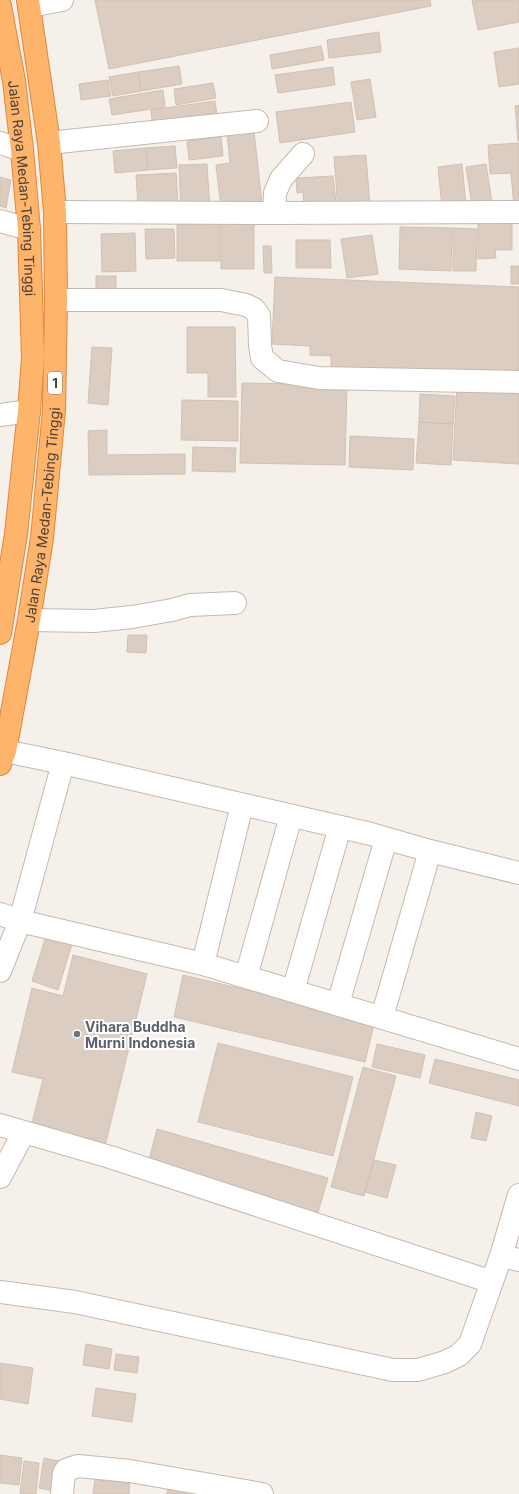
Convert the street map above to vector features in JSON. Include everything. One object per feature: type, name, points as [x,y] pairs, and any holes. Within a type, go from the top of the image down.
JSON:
[{"type":"highway","name":"Jalan Raya Medan-Tebing Tinggi","points":[[2,757],[30,620],[42,538],[54,410],[56,300],[54,212],[49,143],[29,3]]},
{"type":"highway","name":"Jalan Raya Medan-Tebing Tinggi","points":[[0,6],[7,78],[22,150],[29,229],[33,358],[16,534],[4,586],[0,633]]},
{"type":"street","points":[[29,3],[62,0]]},
{"type":"street","points":[[49,143],[257,121]]},
{"type":"street","points":[[0,143],[22,150]]},
{"type":"street","points":[[274,213],[275,193],[281,179],[303,154]]},
{"type":"street","points":[[54,212],[519,212]]},
{"type":"street","points":[[0,221],[29,229]]},
{"type":"street","points":[[56,300],[221,300],[246,305],[254,309],[259,316],[262,358],[278,371],[292,374],[319,378],[519,382]]},
{"type":"street","points":[[0,415],[29,411]]},
{"type":"street","points":[[30,620],[94,621],[132,617],[172,610],[190,605],[235,602]]},
{"type":"street","points":[[2,757],[63,763],[340,827],[519,873]]},
{"type":"street","points":[[0,971],[10,917],[63,763]]},
{"type":"street","points":[[203,964],[242,805]]},
{"type":"street","points":[[246,977],[291,816]]},
{"type":"street","points":[[293,991],[340,827]]},
{"type":"street","points":[[338,1004],[386,839]]},
{"type":"street","points":[[382,1017],[430,851]]},
{"type":"street","points":[[10,917],[203,964],[519,1058]]},
{"type":"street","points":[[0,1125],[110,1157],[492,1282]]},
{"type":"street","points":[[0,1177],[24,1132]]},
{"type":"street","points":[[0,1292],[75,1302],[393,1370],[418,1370],[445,1362],[459,1355],[470,1344],[492,1282],[510,1258],[519,1195]]},
{"type":"street","points":[[62,1494],[64,1473],[66,1470],[78,1466],[130,1471],[262,1494]]},
{"type":"building","points":[[95,0],[430,0],[431,6],[109,69]]},
{"type":"building","points":[[472,0],[519,0],[519,22],[478,30]]},
{"type":"building","points":[[379,32],[381,52],[329,58],[327,40]]},
{"type":"building","points":[[321,46],[324,60],[272,69],[270,55]]},
{"type":"building","points":[[519,48],[519,84],[499,87],[494,52]]},
{"type":"building","points":[[179,66],[182,84],[141,91],[138,72]]},
{"type":"building","points":[[333,67],[335,85],[278,93],[275,75]]},
{"type":"building","points":[[138,72],[141,91],[113,96],[109,77]]},
{"type":"building","points":[[370,79],[376,117],[357,120],[351,82]]},
{"type":"building","points":[[108,80],[111,96],[81,100],[79,84]]},
{"type":"building","points":[[213,83],[216,98],[176,105],[174,89]]},
{"type":"building","points":[[163,90],[165,107],[112,115],[109,99]]},
{"type":"building","points":[[215,101],[218,122],[153,130],[151,110]]},
{"type":"building","points":[[351,102],[355,132],[280,143],[276,112]]},
{"type":"building","points":[[519,105],[519,141],[518,141],[515,106]]},
{"type":"building","points":[[254,131],[262,203],[221,208],[216,165],[230,163],[227,134]]},
{"type":"building","points":[[221,137],[223,156],[189,160],[187,141]]},
{"type":"building","points":[[519,143],[519,208],[514,208],[511,173],[490,174],[488,145]]},
{"type":"building","points":[[175,146],[177,168],[148,170],[146,148]]},
{"type":"building","points":[[146,148],[148,170],[115,173],[113,151]]},
{"type":"building","points":[[366,155],[370,207],[338,210],[334,157]]},
{"type":"building","points":[[207,164],[210,210],[181,212],[179,165]]},
{"type":"building","points":[[462,164],[466,205],[442,208],[438,167]]},
{"type":"building","points":[[486,164],[492,202],[472,205],[466,167]]},
{"type":"building","points":[[176,173],[178,204],[138,207],[136,175]]},
{"type":"building","points":[[333,176],[336,202],[304,205],[303,192],[297,193],[296,178]]},
{"type":"building","points":[[0,177],[11,180],[6,208],[0,206]]},
{"type":"building","points":[[512,218],[512,250],[495,250],[496,258],[478,259],[478,219]]},
{"type":"building","points":[[177,223],[220,223],[220,261],[177,261]]},
{"type":"building","points":[[221,224],[254,224],[254,269],[221,269]]},
{"type":"building","points":[[400,227],[452,228],[451,271],[399,269]]},
{"type":"building","points":[[453,228],[477,229],[476,271],[453,271]]},
{"type":"building","points":[[145,229],[174,229],[175,258],[146,259]]},
{"type":"building","points":[[135,233],[136,271],[102,272],[101,234]]},
{"type":"building","points":[[372,235],[378,274],[347,278],[341,239]]},
{"type":"building","points":[[296,240],[330,240],[331,268],[296,268]]},
{"type":"building","points":[[263,246],[271,246],[272,273],[264,273]]},
{"type":"building","points":[[511,266],[519,266],[519,284],[511,284]]},
{"type":"building","points":[[96,276],[116,276],[116,297],[96,297]]},
{"type":"building","points":[[275,277],[519,287],[519,376],[331,368],[331,356],[310,355],[310,346],[272,344]]},
{"type":"building","points":[[187,327],[235,327],[236,397],[208,397],[208,373],[187,373]]},
{"type":"building","points":[[92,347],[112,348],[108,405],[88,403]]},
{"type":"building","points":[[242,383],[347,385],[345,465],[240,463]]},
{"type":"building","points":[[457,386],[519,389],[519,464],[453,460]]},
{"type":"building","points":[[420,394],[455,396],[453,424],[419,422]]},
{"type":"building","points":[[182,400],[238,401],[238,441],[181,440]]},
{"type":"building","points":[[419,422],[453,424],[451,465],[416,463]]},
{"type":"building","points":[[107,430],[107,455],[185,454],[185,474],[89,475],[88,431]]},
{"type":"building","points":[[350,436],[414,439],[413,470],[349,467]]},
{"type":"building","points":[[193,447],[236,448],[235,472],[192,471]]},
{"type":"building","points":[[128,635],[147,635],[146,653],[127,652]]},
{"type":"building","points":[[47,933],[73,941],[58,990],[32,981]]},
{"type":"building","name":"Vihara Buddha Murni Indonesia","points":[[73,955],[147,974],[105,1146],[31,1127],[43,1079],[12,1072],[32,988],[63,996]]},
{"type":"building","points":[[183,975],[375,1020],[365,1062],[174,1017]]},
{"type":"building","points":[[218,1043],[353,1077],[333,1156],[198,1122]]},
{"type":"building","points":[[377,1044],[425,1055],[420,1078],[372,1067]]},
{"type":"building","points":[[435,1059],[519,1080],[519,1106],[429,1083]]},
{"type":"building","points":[[363,1067],[396,1076],[364,1196],[331,1187]]},
{"type":"building","points":[[476,1112],[492,1116],[486,1141],[471,1138]]},
{"type":"building","points":[[157,1129],[328,1178],[317,1216],[147,1167]]},
{"type":"building","points":[[374,1160],[396,1165],[387,1198],[365,1192]]},
{"type":"building","points":[[86,1344],[112,1349],[109,1369],[83,1365]]},
{"type":"building","points":[[116,1354],[139,1357],[137,1373],[114,1370]]},
{"type":"building","points":[[0,1363],[33,1368],[28,1404],[0,1399]]},
{"type":"building","points":[[96,1388],[136,1394],[132,1422],[92,1416]]},
{"type":"building","points":[[0,1455],[22,1458],[19,1485],[0,1483]]},
{"type":"building","points":[[44,1458],[64,1462],[59,1492],[39,1488]]},
{"type":"building","points":[[24,1461],[39,1463],[36,1494],[20,1494]]},
{"type":"building","points":[[95,1479],[130,1484],[129,1494],[93,1494]]},
{"type":"building","points":[[170,1479],[194,1484],[192,1494],[167,1494]]},
{"type":"place","name":"Vihara Buddha Murni Indonesia","points":[[77,1034]]}]
